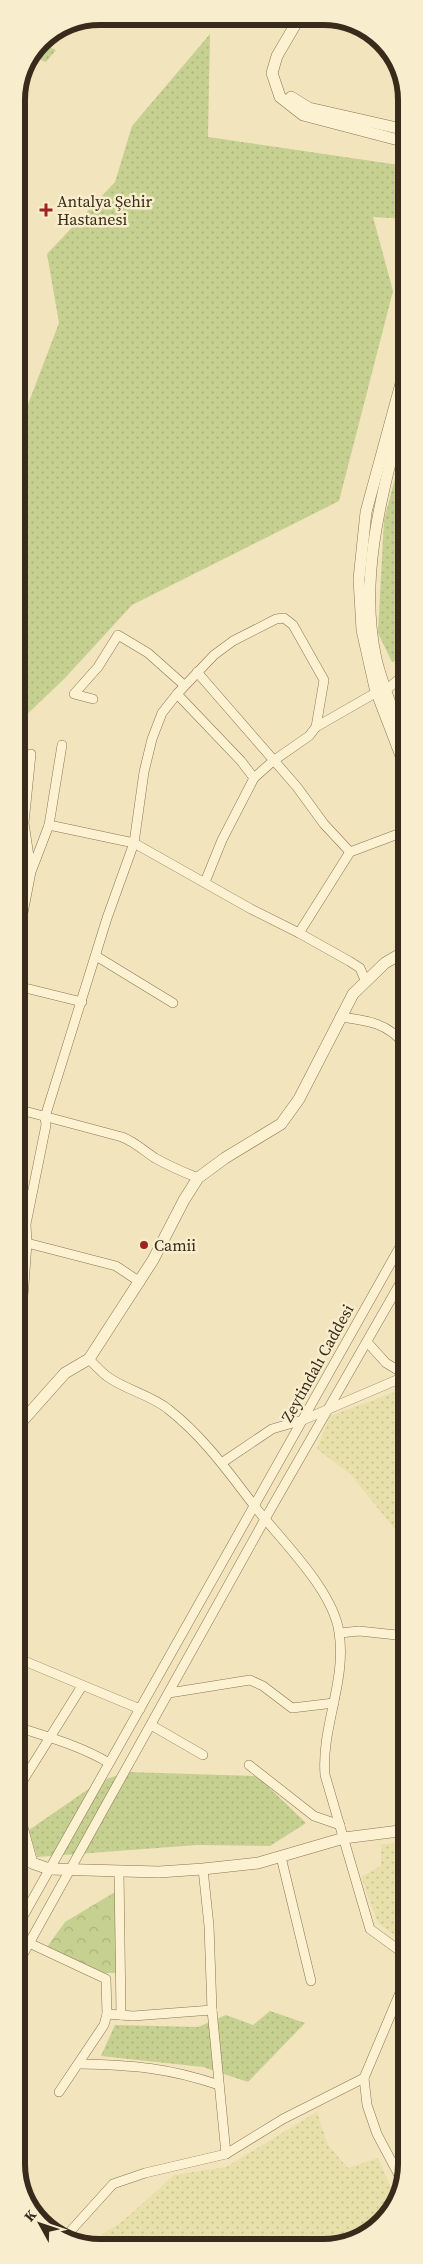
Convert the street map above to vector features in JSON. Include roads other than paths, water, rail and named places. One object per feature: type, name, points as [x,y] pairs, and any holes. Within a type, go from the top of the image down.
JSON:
[{"type":"street","points":[[295,25],[277,56],[272,73],[280,97],[303,115],[398,140]]},
{"type":"street","points":[[303,25],[282,62],[280,74],[287,93],[295,102],[309,108],[398,128]]},
{"type":"street","points":[[398,394],[366,512],[359,579],[362,630],[398,744]]},
{"type":"street","points":[[398,433],[375,525],[370,578],[371,630],[381,691],[398,727]]},
{"type":"street","points":[[25,1271],[26,1224],[46,1125],[45,1117],[134,843],[144,772],[152,739],[162,713],[184,685],[232,641],[276,619],[288,619],[317,664],[324,680],[316,727]]},
{"type":"street","points":[[93,698],[74,694],[98,667],[118,635],[148,653],[184,685]]},
{"type":"street","points":[[197,672],[273,761],[298,787],[324,824],[350,852]]},
{"type":"street","points":[[205,882],[222,840],[254,778],[273,761],[309,736],[316,727],[381,691],[398,679]]},
{"type":"street","points":[[177,694],[241,761],[254,778]]},
{"type":"street","points":[[25,903],[31,872],[49,826],[62,745]]},
{"type":"street","points":[[25,814],[31,754]]},
{"type":"street","points":[[49,826],[134,843],[360,968],[365,980]]},
{"type":"street","points":[[25,831],[31,872]]},
{"type":"street","points":[[299,933],[350,852],[398,834]]},
{"type":"street","points":[[96,956],[173,1002]]},
{"type":"street","points":[[25,1418],[65,1373],[88,1360],[140,1282],[198,1178],[225,1158],[281,1124],[299,1099],[340,1017],[354,994],[365,980],[385,963],[398,956]]},
{"type":"street","points":[[25,988],[82,1002]]},
{"type":"street","points":[[340,1017],[374,1021],[398,1039]]},
{"type":"street","points":[[25,1111],[122,1137],[138,1144],[153,1156],[172,1167],[198,1178]]},
{"type":"street","points":[[27,1243],[116,1266],[140,1282]]},
{"type":"street","name":"Zeytindalı Caddesi","points":[[25,1913],[398,1250]]},
{"type":"street","points":[[25,1950],[265,1519],[398,1287]]},
{"type":"street","points":[[367,1342],[386,1363],[398,1371]]},
{"type":"street","points":[[88,1360],[108,1378],[168,1408],[223,1462],[265,1519],[312,1576],[335,1616],[340,1633],[340,1672],[324,1757],[325,1775],[370,1930],[398,1950]]},
{"type":"street","points":[[223,1462],[272,1430],[303,1420],[398,1379]]},
{"type":"street","points":[[340,1633],[359,1631],[398,1635]]},
{"type":"street","points":[[25,1661],[140,1709]]},
{"type":"street","points":[[169,1693],[250,1680],[263,1686],[292,1708],[334,1703]]},
{"type":"street","points":[[25,1777],[82,1686]]},
{"type":"street","points":[[151,1725],[203,1755]]},
{"type":"street","points":[[25,1729],[50,1737],[95,1755],[109,1763]]},
{"type":"street","points":[[249,1765],[314,1816],[340,1825]]},
{"type":"street","points":[[25,1842],[32,1863],[50,1869],[159,1872],[258,1863],[344,1838],[398,1831]]},
{"type":"street","points":[[281,1857],[311,1981]]},
{"type":"street","points":[[203,1869],[209,1926],[212,2010],[226,2154]]},
{"type":"street","points":[[119,1871],[121,2015]]},
{"type":"street","points":[[29,1943],[106,1979],[107,2014],[104,2025],[80,2064],[59,2092]]},
{"type":"street","points":[[397,2172],[377,2134],[367,2105],[364,2078],[398,1995]]},
{"type":"street","points":[[107,2014],[121,2015],[212,2010]]},
{"type":"street","points":[[80,2064],[152,2067],[185,2074],[219,2085]]},
{"type":"street","points":[[69,2232],[113,2184],[144,2173],[226,2154],[283,2119],[364,2078]]},
{"type":"place","name":"Antalya Şehir Hastanesi","points":[[46,210]]},
{"type":"place","name":"Camii","points":[[144,1245]]}]
